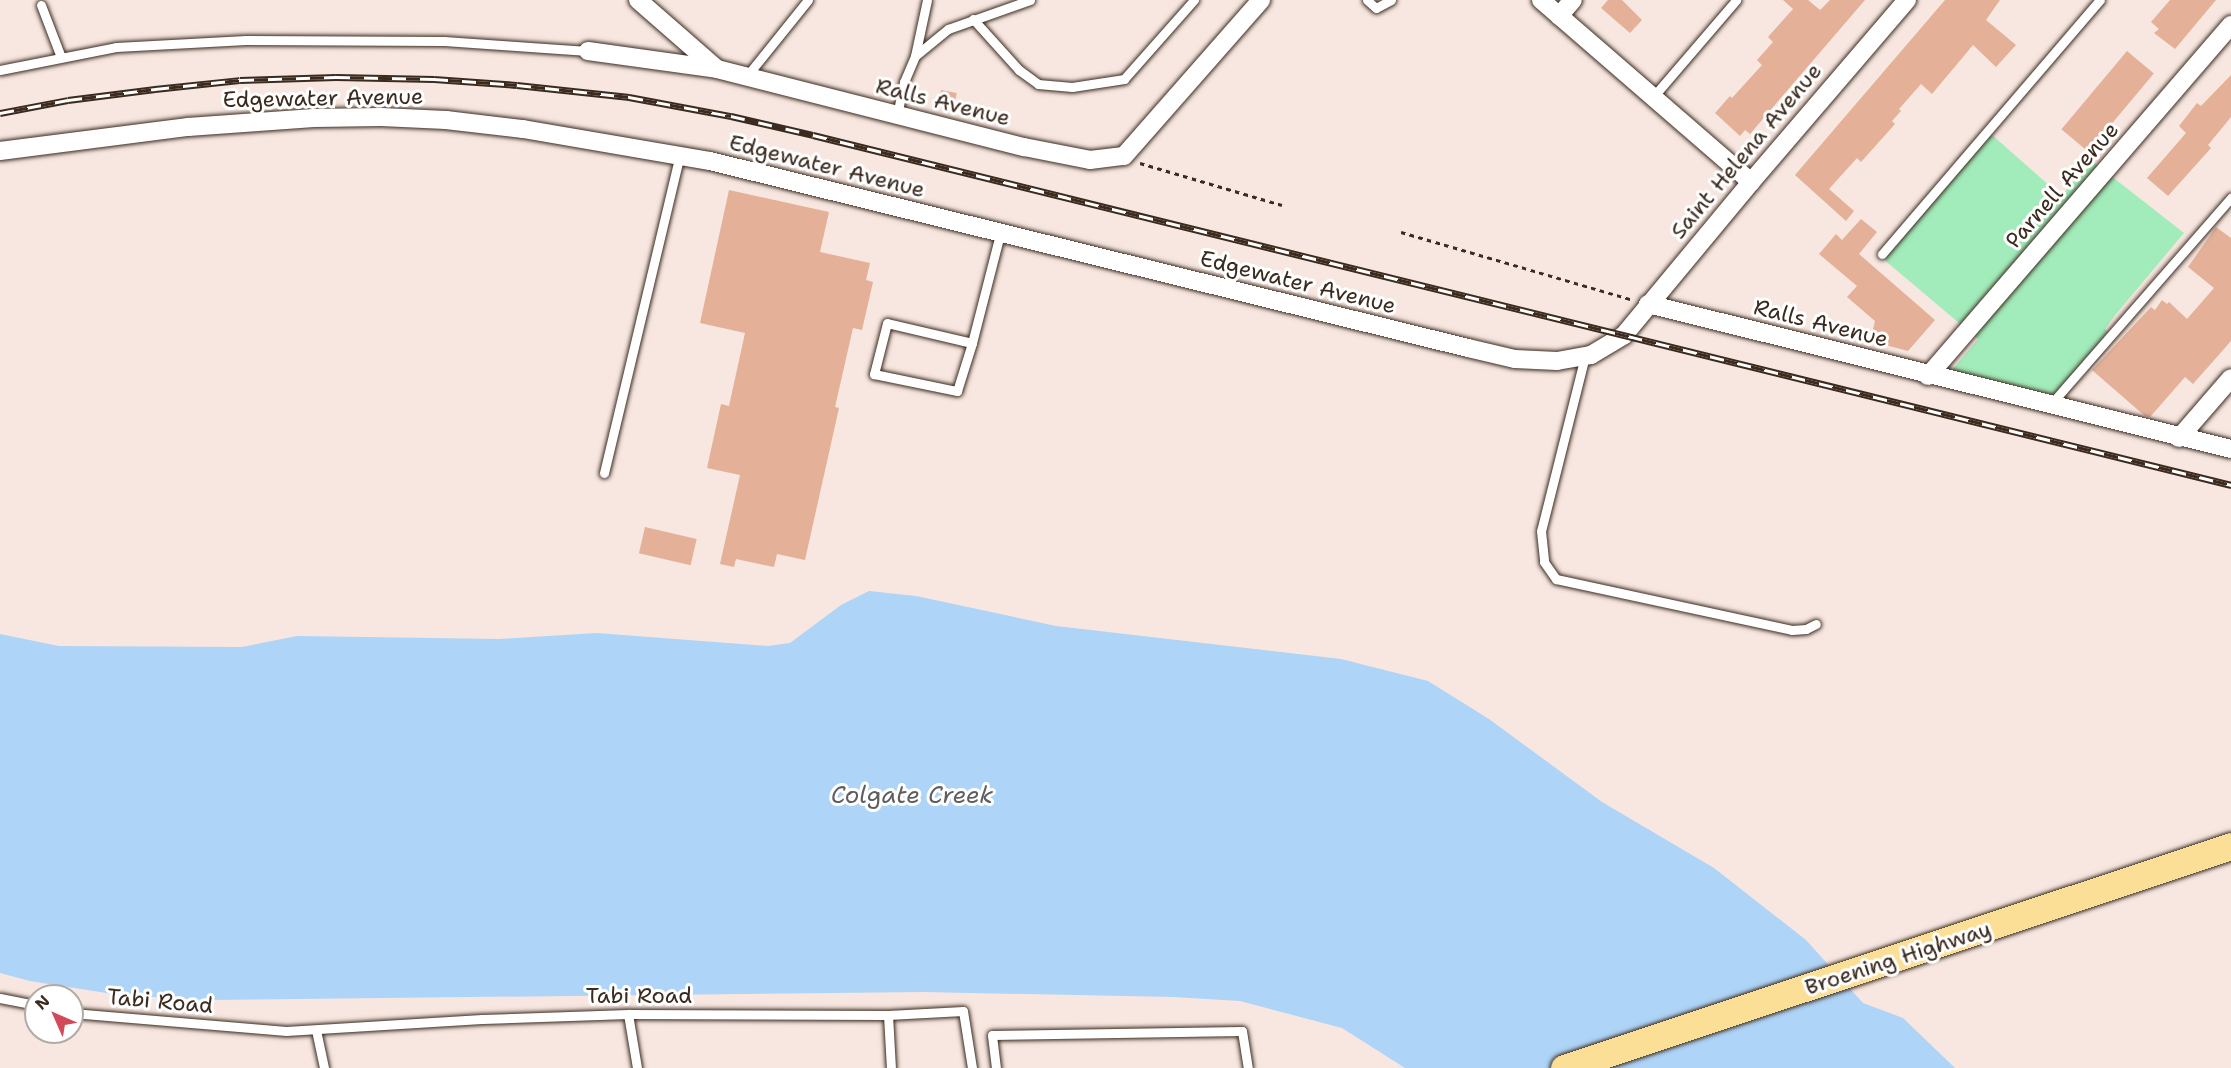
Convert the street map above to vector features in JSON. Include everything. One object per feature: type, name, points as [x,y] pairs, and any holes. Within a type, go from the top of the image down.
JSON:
[{"type":"main road","name":"Broening Highway","points":[[1564,1068],[2231,846]]},
{"type":"street","points":[[638,0],[717,69]]},
{"type":"street","points":[[1124,156],[1261,0]]},
{"type":"street","points":[[1541,0],[1751,182]]},
{"type":"street","points":[[1559,16],[1573,0]]},
{"type":"street","name":"Saint Helena Avenue","points":[[1624,335],[1907,0]]},
{"type":"street","name":"Parnell Avenue","points":[[1928,376],[2231,25]]},
{"type":"street","name":"Ralls Avenue","points":[[588,51],[717,69],[1024,147],[1090,160],[1124,156]]},
{"type":"street","name":"Edgewater Avenue","points":[[0,151],[251,121],[381,117],[446,120],[523,129],[680,155],[778,177],[1000,234],[1515,359],[1540,362],[1585,356],[1624,335]]},
{"type":"street","name":"Ralls Avenue","points":[[1648,304],[1928,376],[2231,449]]},
{"type":"street","points":[[2179,438],[2231,378]]},
{"type":"lane","points":[[746,77],[807,0]]},
{"type":"lane","points":[[897,115],[904,82],[915,56],[927,0]]},
{"type":"lane","points":[[915,56],[948,29],[1030,0]]},
{"type":"lane","points":[[973,20],[1019,70],[1038,84],[1072,87],[1124,79],[1194,0]]},
{"type":"lane","points":[[1367,0],[1376,8],[1391,0]]},
{"type":"lane","points":[[1653,97],[1736,0]]},
{"type":"lane","points":[[1882,254],[2100,0]]},
{"type":"lane","points":[[41,5],[61,57]]},
{"type":"lane","points":[[0,70],[116,47],[314,39],[444,41],[588,51]]},
{"type":"lane","points":[[604,473],[680,155]]},
{"type":"lane","points":[[2050,405],[2231,198]]},
{"type":"lane","points":[[972,343],[887,323],[874,374],[957,391],[972,343],[1000,234]]},
{"type":"lane","points":[[1585,356],[1541,531],[1544,562],[1556,579],[1792,630],[1806,629],[1816,624]]},
{"type":"lane","points":[[0,998],[24,1003]]},
{"type":"lane","name":"Tabi Road","points":[[84,1013],[234,1028],[316,1030],[482,1019],[628,1014],[888,1016],[963,1011],[972,1068]]},
{"type":"lane","points":[[628,1014],[637,1068]]},
{"type":"lane","points":[[888,1016],[891,1068]]},
{"type":"lane","points":[[316,1030],[324,1068]]},
{"type":"lane","points":[[996,1068],[992,1035],[1242,1030],[1248,1068]]},
{"type":"path","points":[[1124,156],[1142,165],[1282,205]]},
{"type":"path","points":[[1401,232],[1648,304]]},
{"type":"green space","points":[[1991,134],[2061,196],[2092,161],[2184,233],[2116,314],[2105,329],[2109,333],[2055,396],[1952,370],[1978,339],[1882,258]]},
{"type":"water","name":"Colgate Creek","points":[[869,591],[916,596],[1056,626],[1341,659],[1428,681],[1489,719],[1602,802],[1714,868],[1806,940],[1863,1003],[1903,1018],[1955,1068],[1405,1068],[1342,1028],[1240,1001],[1174,997],[923,992],[207,1000],[119,995],[84,989],[84,984],[49,984],[0,973],[0,634],[59,646],[242,647],[297,636],[499,639],[597,633],[768,646],[790,643],[841,605]]},
{"type":"building","points":[[1608,0],[1622,0],[1642,20],[1630,33],[1601,8]]},
{"type":"building","points":[[1783,0],[1808,0],[1820,10],[1830,0],[1865,0],[1750,134],[1745,130],[1740,136],[1715,113],[1762,65],[1757,60],[1773,42],[1768,37],[1793,9]]},
{"type":"building","points":[[1945,0],[2000,0],[1986,20],[2016,45],[1996,67],[1973,45],[1932,94],[1921,84],[1899,109],[1901,111],[1892,121],[1895,124],[1861,162],[1857,158],[1829,189],[1854,211],[1846,221],[1795,175]]},
{"type":"building","points":[[2170,0],[2216,0],[2175,49],[2154,33],[2159,29],[2151,22]]},
{"type":"building","points":[[2127,51],[2154,73],[2088,152],[2061,129]]},
{"type":"building","points":[[2231,75],[2231,117],[2208,145],[2211,148],[2168,196],[2147,178],[2186,133],[2179,126],[2197,103],[2201,106]]},
{"type":"building","points":[[941,90],[957,93],[954,108],[938,105]]},
{"type":"building","points":[[729,190],[829,212],[820,252],[870,263],[866,280],[873,282],[862,330],[853,328],[835,407],[839,408],[805,560],[777,554],[774,567],[736,559],[734,567],[720,564],[740,475],[707,468],[721,404],[729,406],[745,333],[700,323]]},
{"type":"building","points":[[1861,219],[1877,232],[1859,254],[1935,320],[1908,351],[1870,341],[1875,321],[1847,297],[1857,286],[1819,254],[1836,234],[1842,240]]},
{"type":"building","points":[[2216,227],[2231,238],[2231,341],[2193,384],[2185,377],[2150,417],[2145,416],[2092,370],[2151,307],[2155,310],[2162,300],[2167,304],[2169,302],[2187,319],[2214,288],[2188,267]]},
{"type":"building","points":[[645,527],[697,539],[691,565],[639,553]]},
{"type":"railway","points":[[0,113],[68,100],[155,89],[240,80],[336,77],[434,79],[629,97],[731,116],[813,135],[2231,485]]}]
